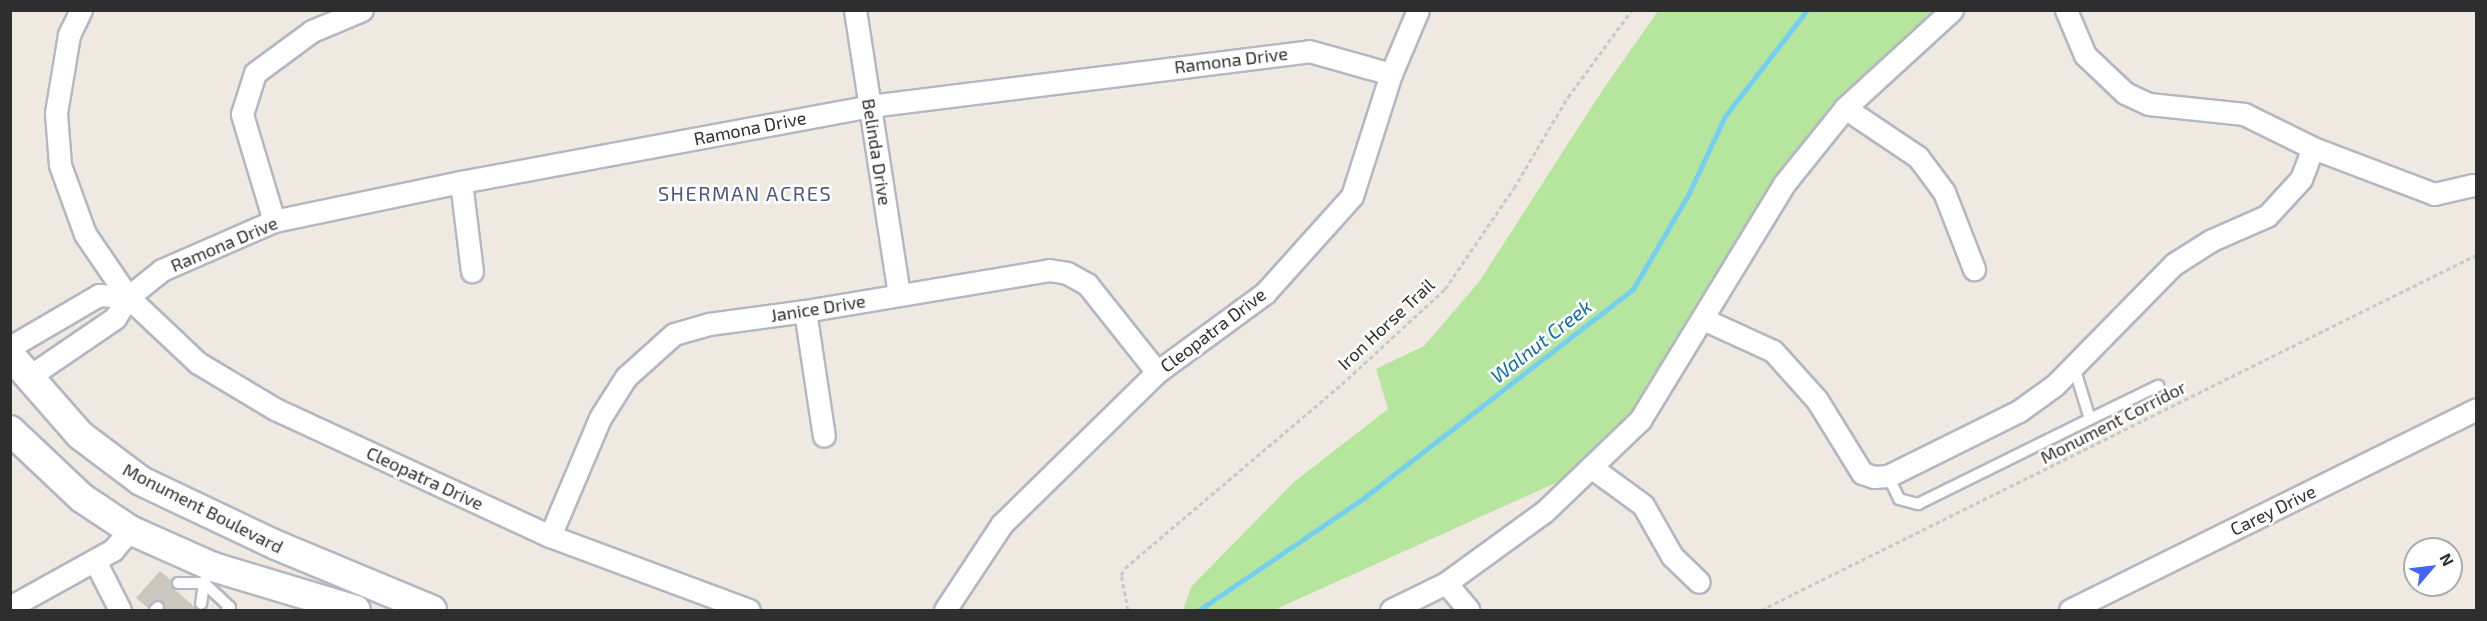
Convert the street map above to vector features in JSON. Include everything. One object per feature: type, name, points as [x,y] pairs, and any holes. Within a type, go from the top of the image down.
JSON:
[{"type":"main road","name":"Monument Boulevard","points":[[10,355],[19,382],[80,435],[141,481],[276,546],[432,610]]},
{"type":"main road","name":"Monument Boulevard","points":[[10,430],[74,492],[130,530],[208,575],[356,610]]},
{"type":"street","name":"Cleopatra Drive","points":[[81,10],[69,35],[56,113],[60,165],[85,234],[128,297],[198,363],[275,409],[550,536],[749,610]]},
{"type":"street","points":[[274,221],[242,114],[255,73],[312,31],[362,10]]},
{"type":"street","name":"Belinda Drive","points":[[855,10],[898,294]]},
{"type":"street","name":"Cleopatra Drive","points":[[945,610],[1002,524],[1157,372],[1265,293],[1352,196],[1391,74],[1418,10]]},
{"type":"street","points":[[1391,610],[1446,583],[1545,511],[1640,420],[1784,184],[1845,108],[1952,10]]},
{"type":"street","points":[[2066,10],[2085,55],[2125,93],[2149,104],[2244,114],[2313,148],[2434,194],[2473,185]]},
{"type":"street","name":"Ramona Drive","points":[[19,382],[115,318],[128,297],[162,270],[274,221],[461,182],[870,106],[1309,51],[1391,74]]},
{"type":"street","points":[[1845,108],[1918,157],[1944,192],[1974,269]]},
{"type":"street","points":[[1703,319],[1773,351],[1818,400],[1862,473],[1874,477],[1888,476],[2019,411],[2055,385],[2073,364],[2174,264],[2212,240],[2267,216],[2301,178],[2313,148]]},
{"type":"street","points":[[461,182],[472,271]]},
{"type":"street","name":"Janice Drive","points":[[550,536],[600,418],[626,377],[674,334],[709,324],[805,311],[1049,270],[1067,273],[1087,284],[1157,372]]},
{"type":"street","points":[[10,347],[99,296],[128,297]]},
{"type":"street","points":[[805,311],[824,436]]},
{"type":"street","name":"Carey Drive","points":[[2070,610],[2476,409]]},
{"type":"street","points":[[1591,467],[1643,505],[1672,556],[1699,582]]},
{"type":"street","points":[[10,607],[114,550],[130,530]]},
{"type":"street","points":[[95,561],[120,610]]},
{"type":"street","points":[[1446,583],[1469,610]]},
{"type":"lane","points":[[2073,364],[2090,419]]},
{"type":"lane","points":[[1888,476],[1899,499],[1918,504],[2158,386]]},
{"type":"lane","points":[[178,583],[208,575]]},
{"type":"lane","points":[[201,604],[208,575]]},
{"type":"lane","points":[[208,575],[230,609]]},
{"type":"path","name":"Iron Horse Trail","points":[[1128,610],[1121,575],[1125,568],[1342,384],[1445,289],[1514,188],[1568,97],[1632,10]]},
{"type":"path","name":"Monument Corridor","points":[[1761,610],[2476,255]]},
{"type":"green space","points":[[1658,11],[1952,11],[1845,108],[1640,420],[1591,467],[1274,610],[1183,610],[1191,587],[1294,482],[1388,409],[1376,369],[1424,346],[1479,282],[1602,91]]},
{"type":"building","points":[[160,571],[171,580],[172,587],[198,610],[164,610],[165,605],[159,600],[148,608],[136,598]]},
{"type":"waterway","name":"Walnut Creek","points":[[1199,610],[1361,500],[1633,289],[1689,193],[1725,116],[1807,10]]},
{"type":"district","name":"SHERMAN ACRES","points":[[745,193]]}]
